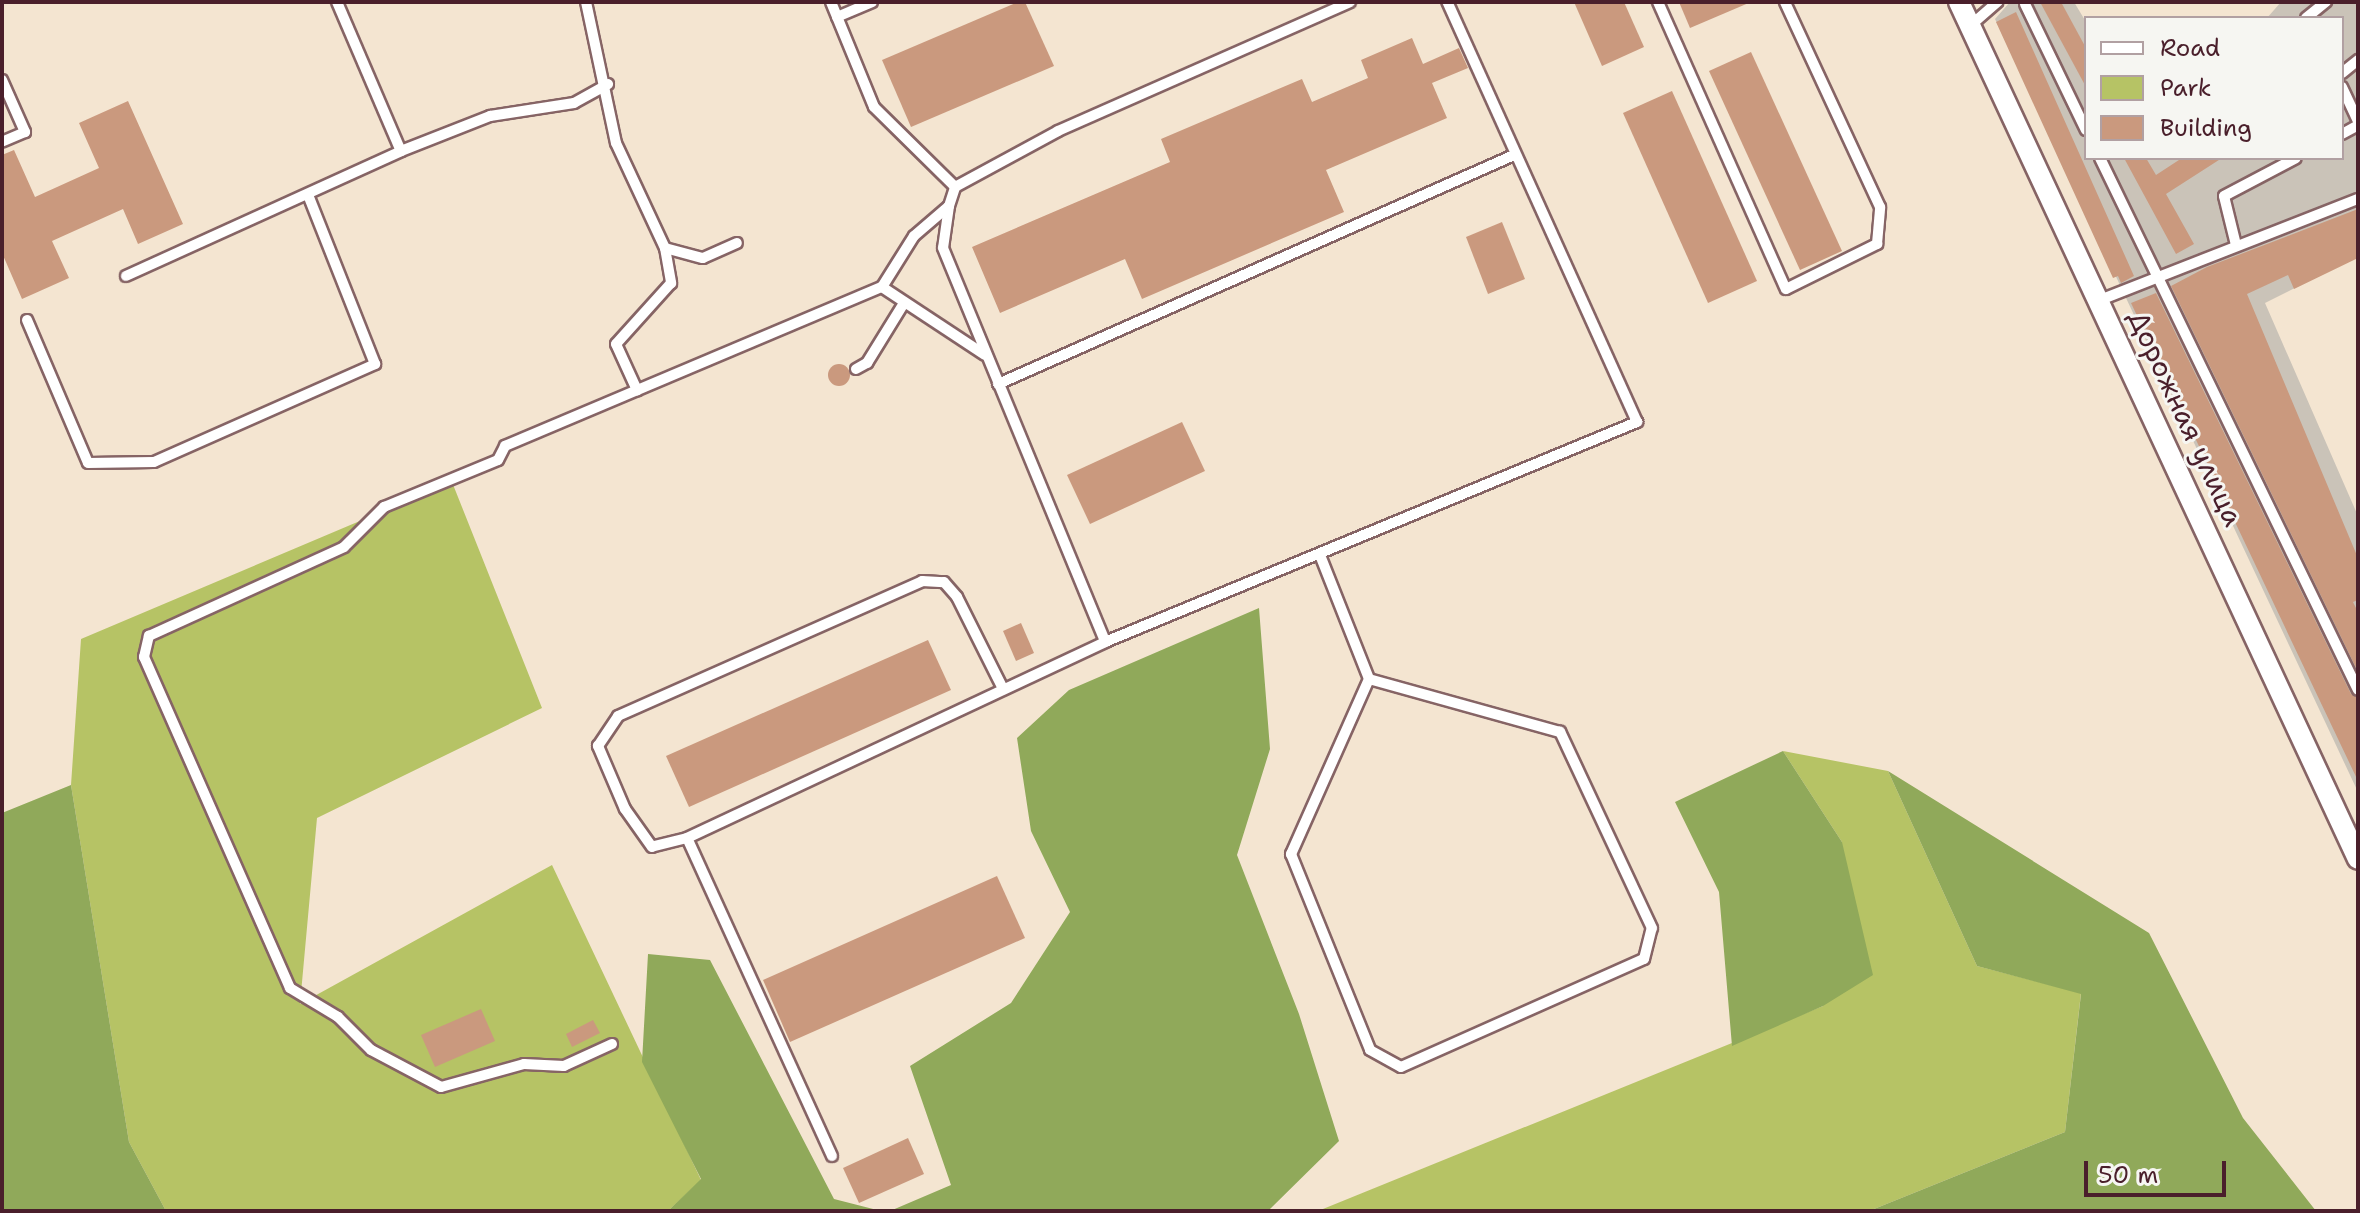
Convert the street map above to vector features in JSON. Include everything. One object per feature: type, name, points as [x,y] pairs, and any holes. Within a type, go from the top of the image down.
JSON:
[{"type":"street","name":"Дорожная улица","points":[[1959,2],[2358,859]]},
{"type":"lane","points":[[337,2],[401,151]]},
{"type":"lane","points":[[586,2],[608,84],[616,143],[665,248],[671,283],[616,344],[637,390]]},
{"type":"lane","points":[[831,2],[874,107],[955,187]]},
{"type":"lane","points":[[837,17],[872,2]]},
{"type":"lane","points":[[1105,642],[943,248],[955,187],[1058,131],[1350,2]]},
{"type":"lane","points":[[1003,689],[957,597],[944,582],[922,581],[618,716],[598,746],[625,809],[652,847],[687,838],[1105,642],[1637,422],[1447,2]]},
{"type":"lane","points":[[1658,2],[1786,289],[1877,244],[1880,207],[1785,2]]},
{"type":"lane","points":[[1971,25],[1997,2]]},
{"type":"lane","points":[[2308,16],[2326,2]]},
{"type":"lane","points":[[2025,4],[2084,126]]},
{"type":"lane","points":[[2,80],[25,132],[2,142]]},
{"type":"lane","points":[[126,276],[401,151],[490,116],[574,103],[608,84]]},
{"type":"lane","points":[[2344,92],[2358,124]]},
{"type":"lane","points":[[998,384],[1514,155]]},
{"type":"lane","points":[[2101,160],[2358,690]]},
{"type":"lane","points":[[2236,245],[2224,196],[2292,160]]},
{"type":"lane","points":[[27,320],[88,463],[154,462],[375,364],[308,195]]},
{"type":"lane","points":[[2100,300],[2157,275],[2358,199]]},
{"type":"lane","points":[[612,1044],[564,1066],[524,1064],[441,1087],[371,1050],[338,1017],[290,988],[144,657],[149,636],[344,547],[384,507],[498,460],[505,446],[882,287],[914,236],[949,206]]},
{"type":"lane","points":[[665,248],[703,258],[737,243]]},
{"type":"lane","points":[[882,287],[986,356]]},
{"type":"lane","points":[[856,369],[867,363],[904,303]]},
{"type":"lane","points":[[1320,555],[1369,679],[1291,854],[1370,1050],[1401,1067],[1644,959],[1652,928],[1560,732],[1369,679]]},
{"type":"lane","points":[[687,838],[832,1156]]},
{"type":"shaded area","points":[[2010,2],[2074,2],[2084,19],[2084,160],[2344,160],[2344,16],[2269,16],[2281,2],[2358,2],[2358,256],[2265,303],[2358,516],[2358,792],[1995,19]]},
{"type":"green space","points":[[452,482],[542,708],[317,818],[300,1004],[552,865],[701,1180],[668,1211],[166,1211],[129,1142],[71,785],[81,639]]},
{"type":"green space","points":[[1259,608],[1270,749],[1237,855],[1299,1014],[1339,1141],[1268,1211],[890,1211],[951,1185],[910,1066],[1011,1003],[1070,912],[1031,831],[1017,738],[1069,690]]},
{"type":"green space","points":[[1783,751],[1888,771],[1977,966],[2081,993],[2065,1132],[1869,1211],[1318,1211],[1823,1006],[1842,842]]},
{"type":"green space","points":[[1783,751],[1842,842],[1873,975],[1823,1006],[1732,1046],[1719,892],[1675,802]]},
{"type":"green space","points":[[1888,771],[2149,933],[2243,1118],[2316,1211],[1869,1211],[2065,1132],[2081,994],[1977,966]]},
{"type":"green space","points":[[71,785],[129,1142],[166,1211],[2,1211],[2,813]]},
{"type":"green space","points":[[648,954],[710,960],[834,1199],[881,1211],[668,1211],[701,1179],[642,1062]]},
{"type":"building","points":[[1018,2],[1025,2],[1054,66],[911,127],[882,60]]},
{"type":"building","points":[[1574,2],[1624,2],[1644,47],[1602,66]]},
{"type":"building","points":[[1679,2],[1751,2],[1690,28]]},
{"type":"building","points":[[2040,2],[2061,2],[2084,44],[2084,83]]},
{"type":"building","points":[[2016,12],[2134,276],[2121,283],[2118,276],[2113,278],[1996,22]]},
{"type":"building","points":[[1412,38],[1423,64],[1459,48],[1468,68],[1432,83],[1447,118],[1326,170],[1344,212],[1142,299],[1125,259],[1000,313],[972,247],[1170,162],[1161,139],[1302,79],[1312,102],[1368,78],[1361,60]]},
{"type":"building","points":[[1751,52],[1842,251],[1800,270],[1709,71]]},
{"type":"building","points":[[1672,91],[1757,281],[1708,303],[1623,113]]},
{"type":"building","points":[[128,101],[183,224],[138,244],[123,209],[52,241],[69,278],[22,299],[2,253],[2,155],[14,150],[35,197],[99,168],[79,123]]},
{"type":"building","points":[[2125,160],[2147,160],[2156,175],[2179,160],[2219,160],[2166,194],[2194,244],[2176,254]]},
{"type":"building","points":[[2358,209],[2358,258],[2294,289],[2288,275],[2247,294],[2358,558],[2358,600],[2353,602],[2358,612],[2358,672],[2171,286],[2207,267]]},
{"type":"building","points":[[1502,222],[1525,279],[1488,294],[1466,237]]},
{"type":"building","points":[[2156,293],[2351,694],[2358,698],[2358,781],[2131,303]]},
{"type":"building","points":[[839,364],[847,367],[850,375],[847,383],[839,386],[831,383],[828,375],[831,367]]},
{"type":"building","points":[[1182,422],[1205,471],[1090,524],[1067,475]]},
{"type":"building","points":[[1021,623],[1034,653],[1016,661],[1003,631]]},
{"type":"building","points":[[928,640],[951,690],[689,807],[666,756]]},
{"type":"building","points":[[997,876],[1025,938],[790,1042],[763,980]]},
{"type":"building","points":[[481,1009],[495,1041],[435,1067],[421,1035]]},
{"type":"building","points":[[593,1020],[600,1033],[572,1047],[566,1034]]},
{"type":"building","points":[[908,1138],[924,1174],[859,1203],[843,1168]]}]
